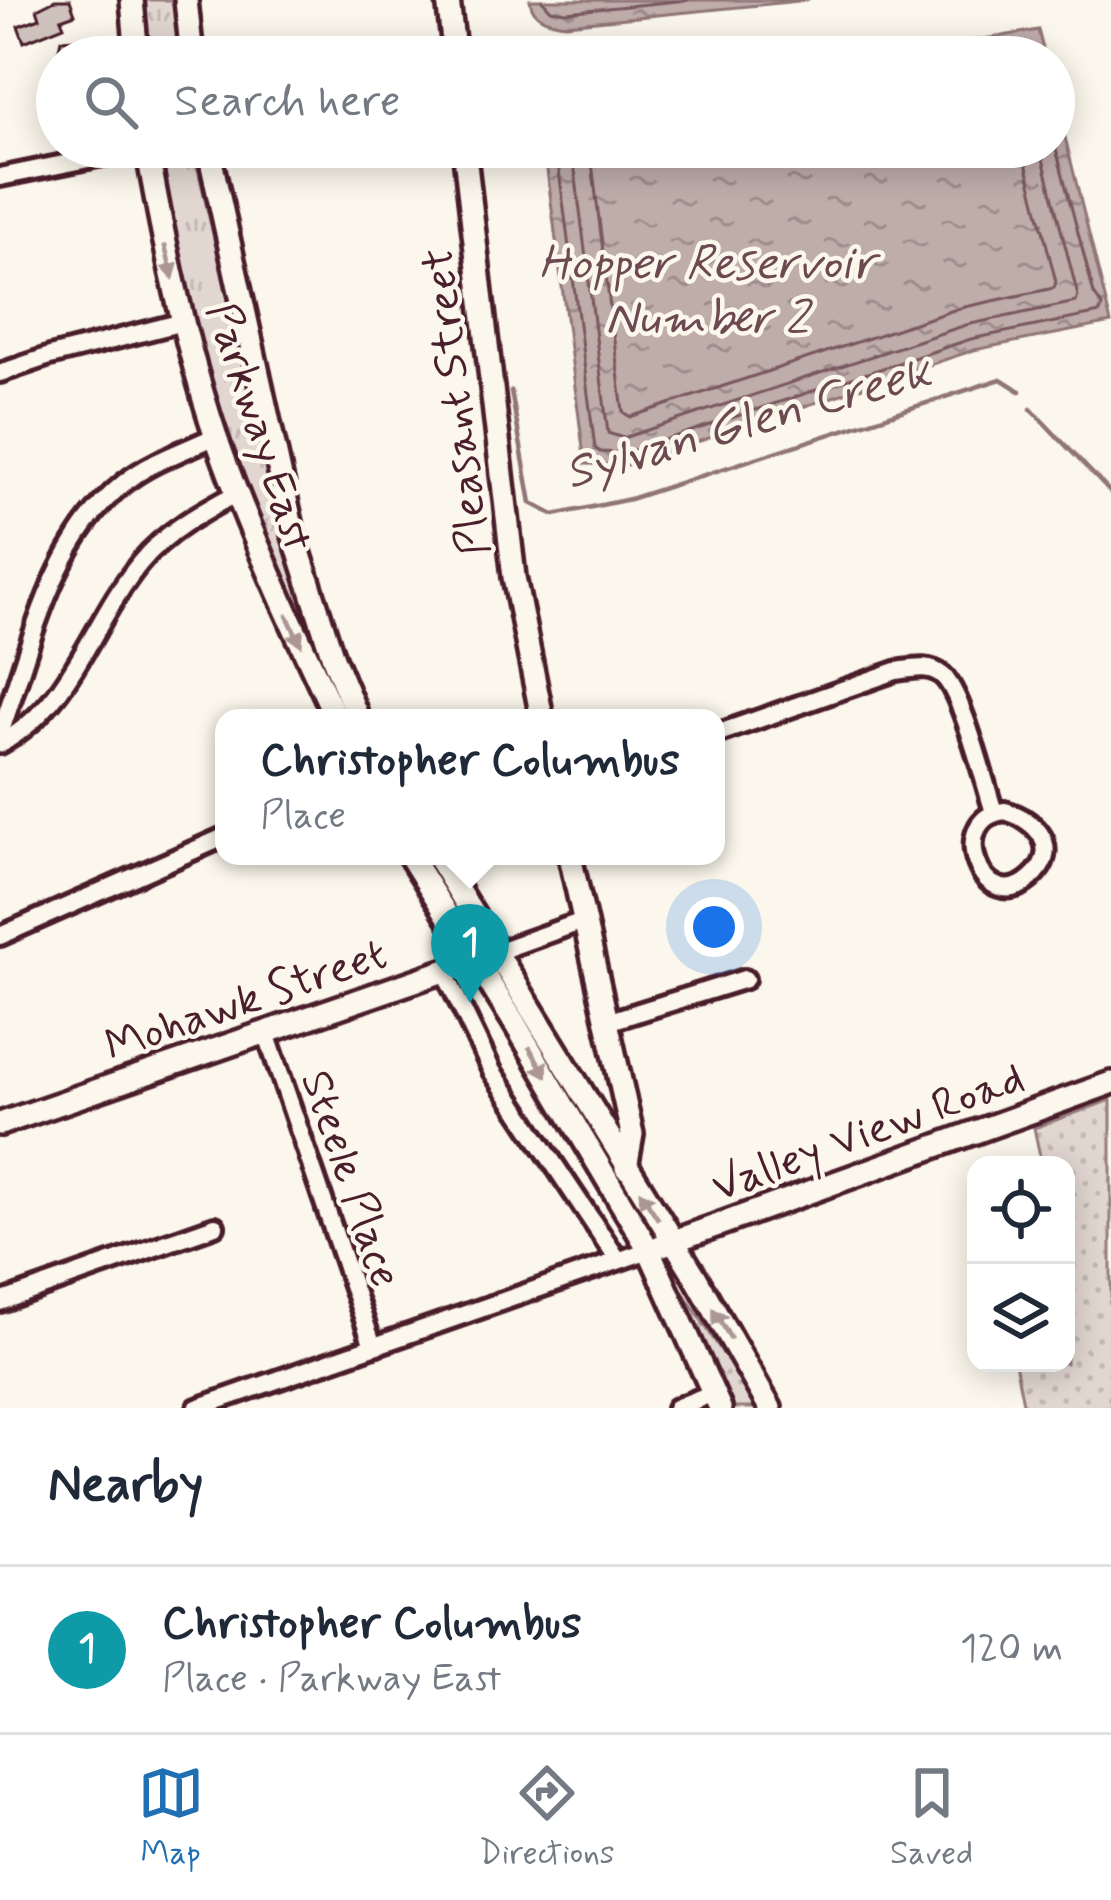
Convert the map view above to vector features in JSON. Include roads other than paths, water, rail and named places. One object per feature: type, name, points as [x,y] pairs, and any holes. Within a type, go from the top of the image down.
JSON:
[{"type":"street","points":[[132,0],[135,36]]},
{"type":"street","points":[[186,0],[190,36]]},
{"type":"street","points":[[448,0],[452,36]]},
{"type":"street","points":[[0,177],[44,168]]},
{"type":"street","name":"Parkway East","points":[[151,168],[162,235],[216,436],[278,595],[332,709]]},
{"type":"street","name":"Parkway East","points":[[213,168],[294,536],[354,709]]},
{"type":"street","name":"Pleasant Street","points":[[466,168],[514,577],[540,709]]},
{"type":"street","points":[[0,374],[50,356],[184,322]]},
{"type":"street","points":[[0,733],[50,590],[82,530],[123,484],[216,436]]},
{"type":"street","points":[[0,744],[41,717],[142,560],[171,533],[237,493]]},
{"type":"street","points":[[725,731],[896,671],[923,667],[940,672],[953,690],[994,812]]},
{"type":"street","points":[[994,812],[1024,816],[1044,841],[1044,858],[1036,874],[1022,885],[996,887],[976,867],[975,833],[994,812]]},
{"type":"street","points":[[0,936],[215,841]]},
{"type":"street","points":[[417,865],[486,956],[626,1168],[770,1408]]},
{"type":"street","points":[[441,865],[486,956],[649,1250],[717,1400],[676,1408]]},
{"type":"street","points":[[572,865],[632,1134],[626,1168]]},
{"type":"street","name":"Mohawk Street","points":[[0,1124],[583,921]]},
{"type":"street","points":[[444,971],[492,1071],[619,1260]]},
{"type":"street","points":[[607,1022],[745,979]]},
{"type":"street","name":"Steele Place","points":[[266,1034],[373,1346]]},
{"type":"street","name":"Valley View Road","points":[[649,1250],[1111,1083]]},
{"type":"street","points":[[0,1302],[215,1226]]},
{"type":"street","points":[[197,1408],[649,1250]]},
{"type":"water","points":[[530,0],[809,0],[566,24],[538,15]]},
{"type":"water","points":[[1038,30],[1040,36],[1002,36]]},
{"type":"water","name":"Hopper Reservoir Number 2","points":[[547,168],[1073,168],[1111,323],[974,350],[628,465],[585,464]]},
{"type":"waterway","name":"Sylvan Glen Creek","points":[[511,391],[531,503],[554,515],[630,499],[1001,379],[1020,391]]},
{"type":"waterway","name":"Sylvan Glen Creek","points":[[1031,409],[1111,493]]},
{"type":"place","name":"Christopher Columbus","points":[[470,1003]]}]
